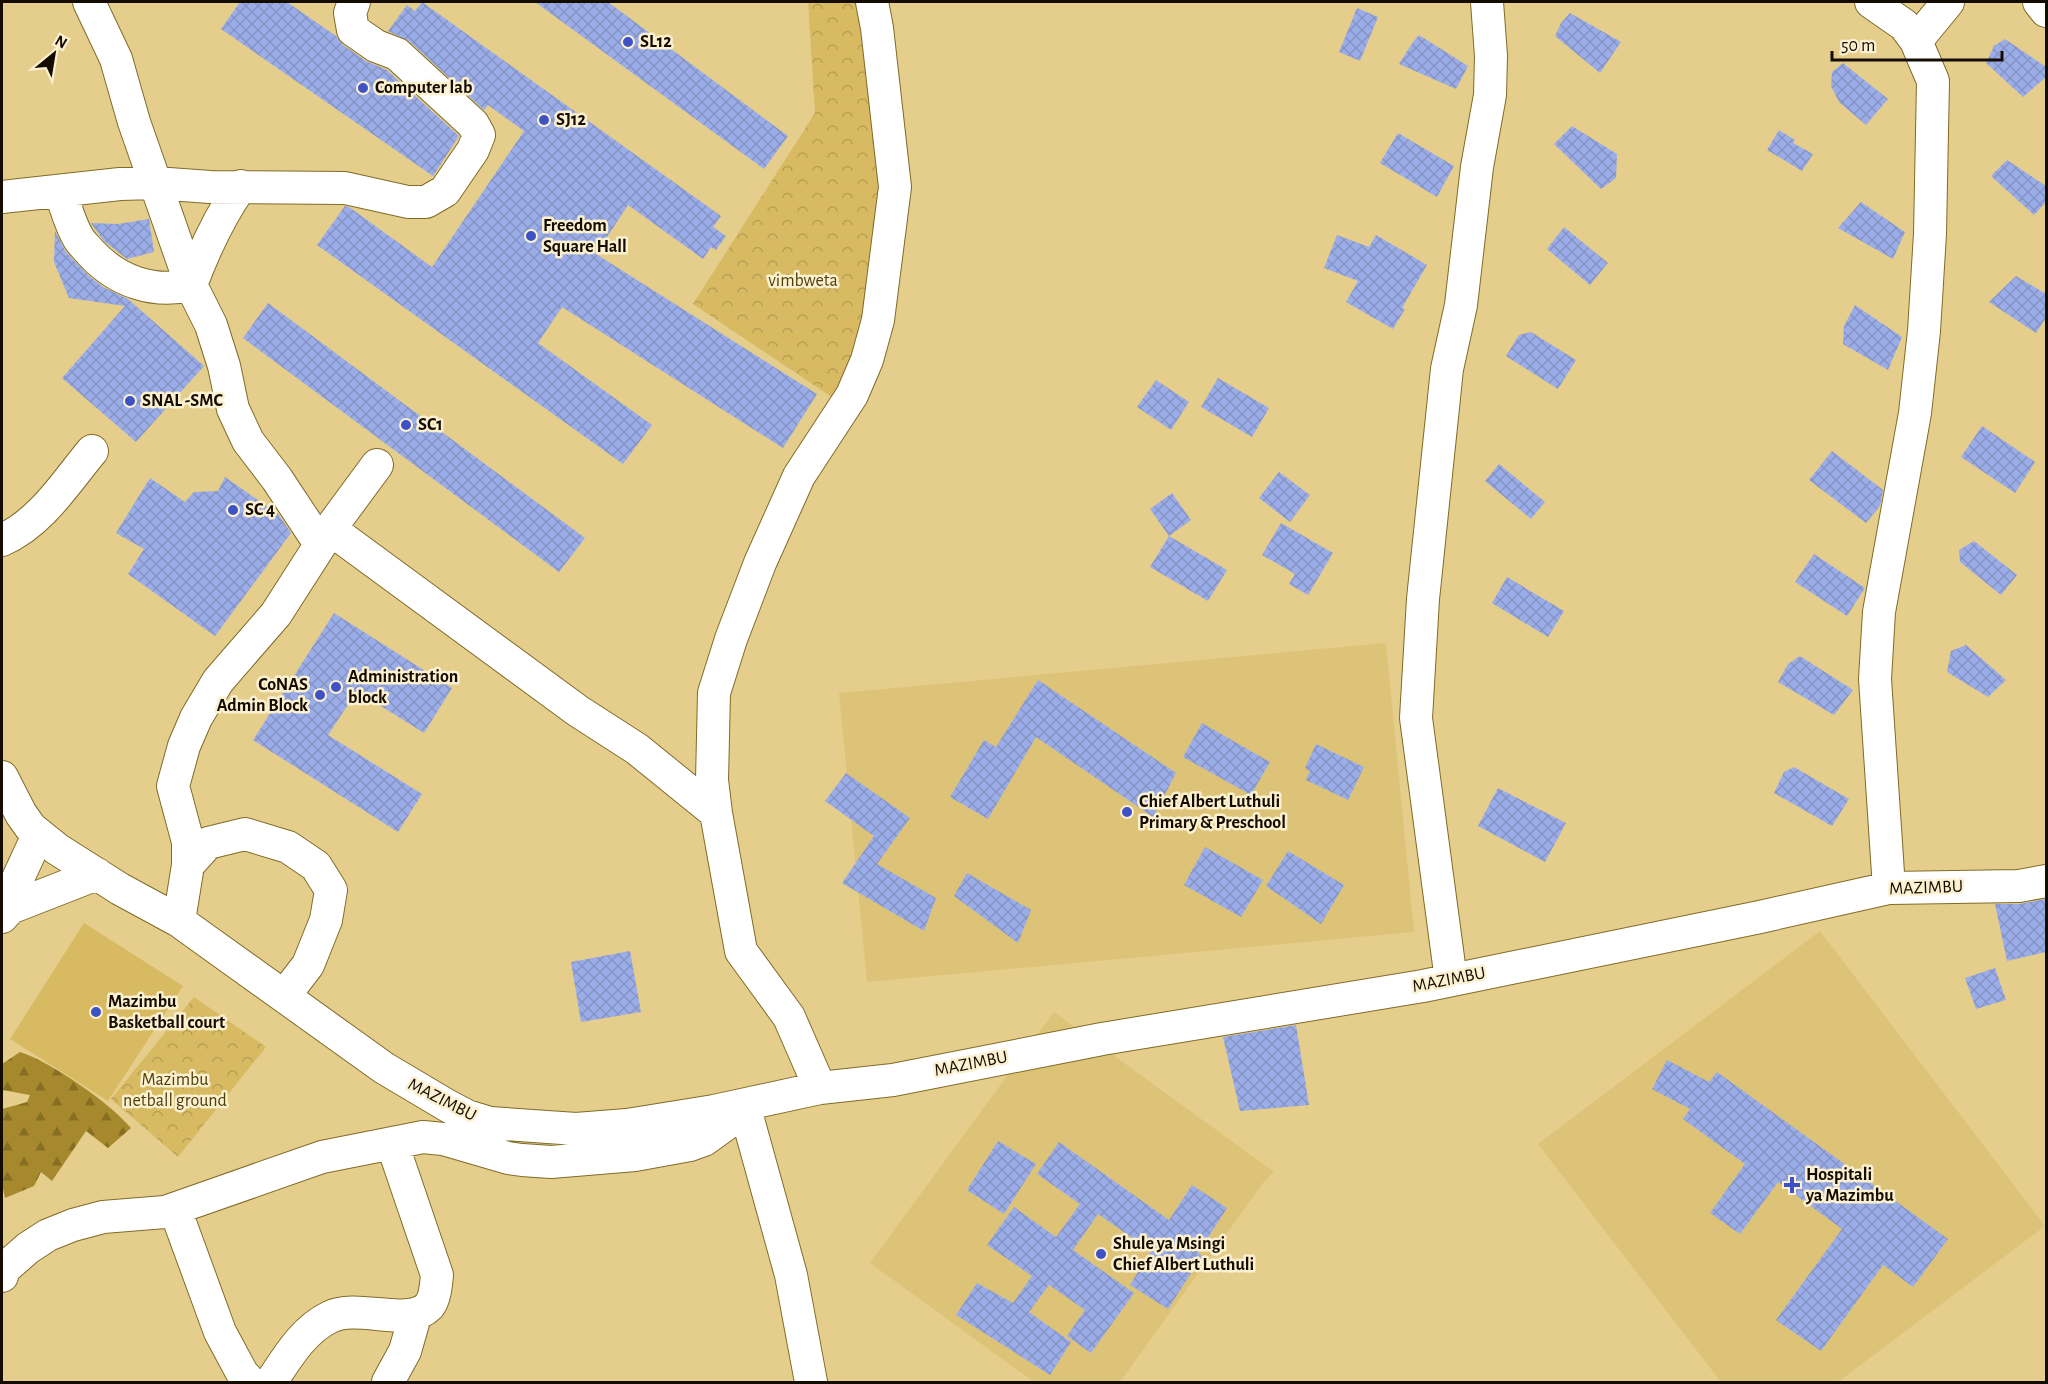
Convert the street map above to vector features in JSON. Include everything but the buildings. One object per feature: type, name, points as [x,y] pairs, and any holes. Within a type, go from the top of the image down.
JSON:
[{"type":"street","points":[[89,2],[116,58],[134,122],[191,285],[211,325],[224,366],[233,409],[248,441],[277,479],[325,537],[637,749],[716,813]]},
{"type":"street","points":[[2,197],[120,184],[155,183],[210,187],[345,188],[408,202],[426,202],[445,191],[473,150],[479,135],[473,124],[397,54],[376,46],[353,30],[350,13],[354,2]]},
{"type":"street","points":[[820,1088],[789,1017],[741,951],[716,813],[712,771],[714,693],[731,639],[760,563],[799,476],[852,395],[867,360],[878,320],[896,187],[878,28],[872,2]]},
{"type":"street","points":[[1450,980],[1416,718],[1423,599],[1447,369],[1461,305],[1477,167],[1490,95],[1491,56],[1487,2]]},
{"type":"street","points":[[1871,2],[1904,25],[1916,41],[1933,81],[1930,234],[1924,331],[1915,413],[1879,612],[1875,679],[1889,888]]},
{"type":"street","points":[[1916,41],[1948,2]]},
{"type":"street","points":[[2039,2],[2046,11]]},
{"type":"street","points":[[191,285],[221,217],[241,186]]},
{"type":"street","points":[[60,192],[79,239],[102,264],[135,283],[150,288],[191,285]]},
{"type":"street","points":[[2,540],[26,525],[44,509],[92,451]]},
{"type":"street","points":[[179,921],[188,865],[188,842],[173,786],[184,746],[196,718],[218,681],[276,614],[325,537],[377,465]]},
{"type":"street","name":"MAZIMBU","points":[[2,777],[21,814],[38,834],[57,849],[120,889],[179,921],[405,1081],[466,1116],[490,1123],[576,1129],[668,1120],[820,1088],[893,1080],[1102,1039],[1450,980],[1760,917],[1889,888],[2019,886],[2046,881]]},
{"type":"street","points":[[2,915],[38,834]]},
{"type":"street","points":[[188,865],[208,843],[245,834],[288,847],[316,866],[331,890],[326,920],[308,965],[284,996]]},
{"type":"street","points":[[2,915],[10,908],[97,874]]},
{"type":"street","points":[[2,1276],[4,1269],[27,1248],[48,1235],[73,1225],[103,1217],[165,1212],[322,1157],[432,1137],[522,1160],[551,1162],[583,1160],[690,1145],[719,1131],[744,1105]]},
{"type":"street","points":[[744,1105],[791,1275],[811,1383]]},
{"type":"street","points":[[388,1383],[405,1351],[415,1316],[430,1305],[436,1289],[437,1275],[393,1143]]},
{"type":"street","points":[[175,1209],[220,1332],[242,1373],[250,1383]]},
{"type":"street","points":[[271,1383],[289,1354],[310,1330],[331,1316],[350,1312],[415,1316]]},
{"type":"shaded area","name":"Chief Albert Luthuli Primary & Preschool","points":[[1386,643],[1414,932],[867,982],[839,693]]},
{"type":"shaded area","name":"Hospitali ya Mazimbu","points":[[1820,931],[2045,1226],[1838,1382],[1721,1382],[1538,1144]]},
{"type":"shaded area","points":[[1054,1012],[1274,1172],[1263,1183],[1120,1382],[1034,1382],[870,1263]]},
{"type":"green space","name":"vimbweta","points":[[808,2],[871,2],[895,197],[854,412],[693,304],[815,113]]},
{"type":"green space","name":"Mazimbu Basketball court","points":[[84,923],[183,986],[108,1101],[10,1039]]},
{"type":"green space","name":"Mazimbu netball ground","points":[[194,997],[266,1047],[178,1157],[111,1099]]},
{"type":"green space","points":[[20,1052],[33,1057],[79,1084],[109,1107],[131,1128],[108,1148],[86,1131],[52,1181],[41,1172],[34,1186],[5,1198],[2,1184],[2,1109],[27,1102],[30,1095],[2,1090],[2,1064]]},
{"type":"place","name":"SL12","points":[[628,42]]},
{"type":"place","name":"Computer lab","points":[[363,88]]},
{"type":"place","name":"SJ12","points":[[544,120]]},
{"type":"place","name":"Freedom Square Hall","points":[[531,236]]},
{"type":"place","name":"SNAL -SMC","points":[[130,401]]},
{"type":"place","name":"SC1","points":[[406,425]]},
{"type":"place","name":"SC 4","points":[[233,510]]},
{"type":"place","name":"Administration block","points":[[336,687]]},
{"type":"place","name":"CoNAS Admin Block","points":[[320,695]]},
{"type":"place","name":"Chief Albert Luthuli Primary & Preschool","points":[[1127,812]]},
{"type":"place","name":"Mazimbu Basketball court","points":[[96,1012]]},
{"type":"place","name":"Hospitali ya Mazimbu","points":[[1792,1185]]},
{"type":"place","name":"Shule ya Msingi Chief Albert Luthuli","points":[[1101,1254]]}]
